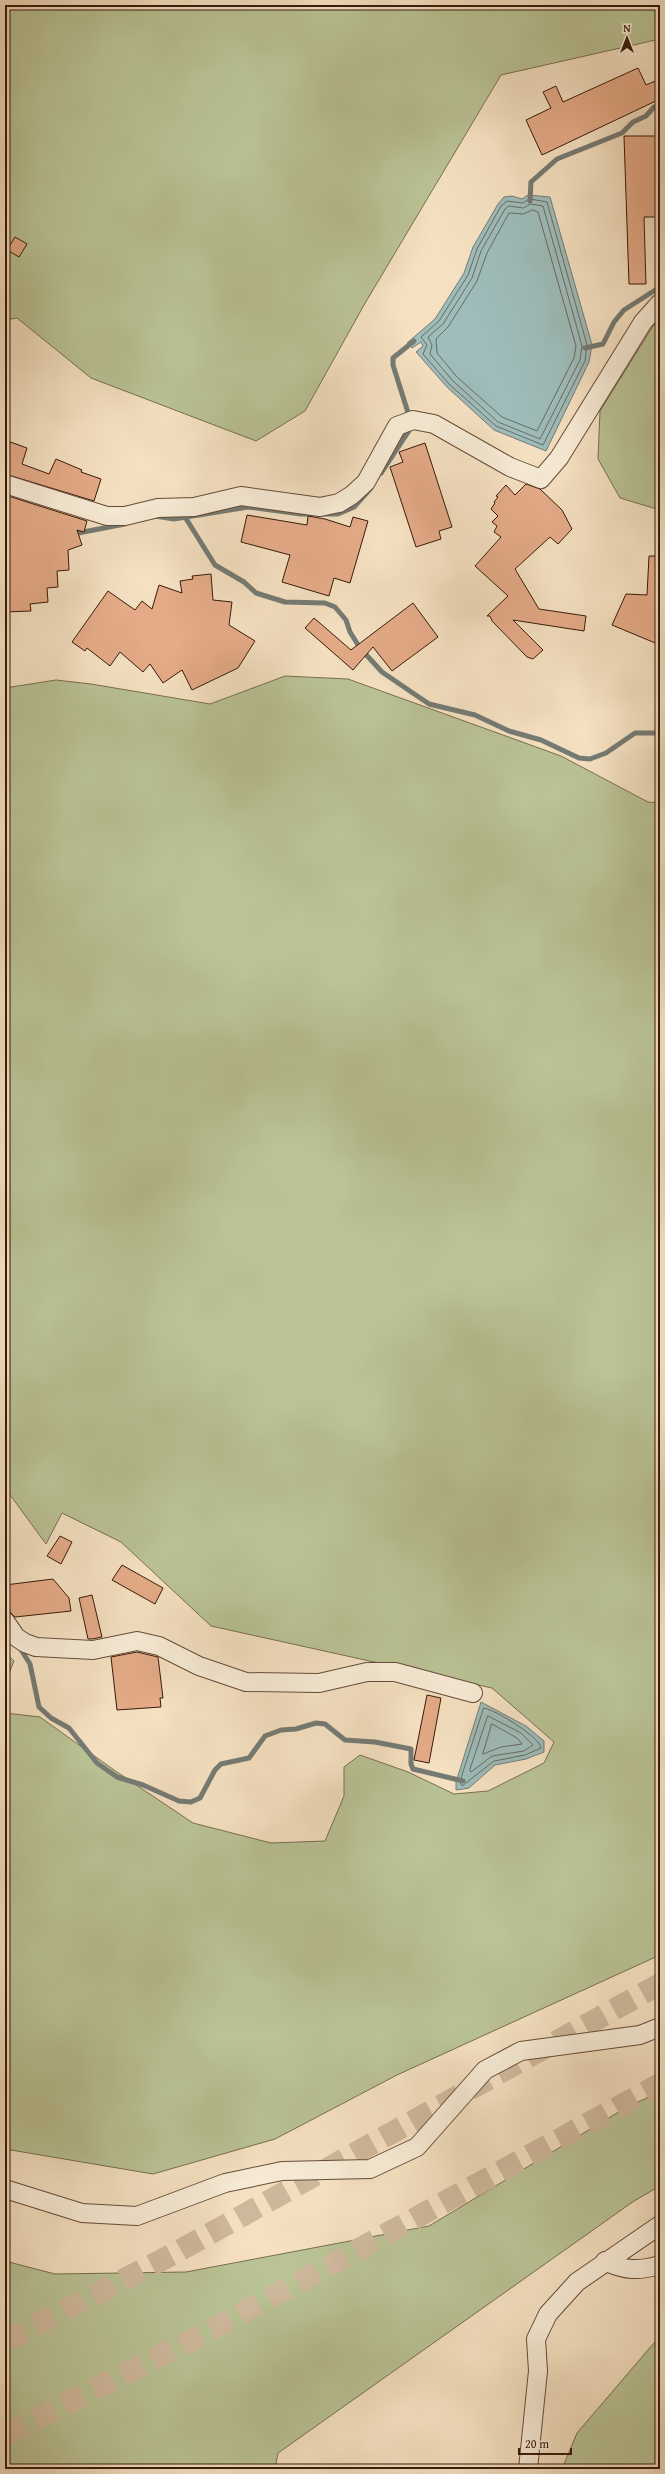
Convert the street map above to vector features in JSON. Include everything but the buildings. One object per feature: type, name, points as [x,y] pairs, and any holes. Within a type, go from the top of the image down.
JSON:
[{"type":"street","points":[[5,484],[107,516],[125,516],[158,508],[194,507],[241,496],[320,507],[338,503],[352,495],[366,482],[397,426],[408,421],[434,424],[510,467],[541,479],[559,458],[643,322],[660,303]]},
{"type":"street","points":[[5,1621],[16,1637],[25,1643],[36,1647],[93,1650],[137,1641],[159,1646],[199,1666],[246,1682],[319,1683],[367,1672],[395,1672],[473,1693]]},
{"type":"street","points":[[5,2188],[82,2213],[137,2216],[225,2183],[282,2171],[370,2169],[417,2147],[485,2070],[522,2050],[640,2035],[660,2027]]},
{"type":"street","points":[[528,2469],[538,2371],[536,2339],[548,2314],[577,2282],[605,2261],[660,2226]]},
{"type":"street","points":[[605,2261],[622,2269],[643,2270],[660,2265]]},
{"type":"green space","points":[[5,5],[660,5],[660,39],[501,75],[364,305],[305,411],[256,441],[91,378],[17,318],[5,320]]},
{"type":"green space","points":[[660,320],[660,510],[620,498],[598,459],[600,411],[653,326]]},
{"type":"green space","points":[[285,676],[348,679],[561,756],[648,802],[660,803],[660,1955],[397,2075],[275,2139],[153,2174],[5,2149],[5,1713],[40,1717],[114,1770],[193,1823],[271,1843],[325,1841],[344,1796],[344,1767],[360,1755],[408,1772],[454,1794],[488,1791],[544,1763],[554,1742],[492,1688],[211,1626],[121,1542],[62,1513],[46,1544],[5,1488],[5,688],[56,680],[91,684],[210,704]]},
{"type":"green space","points":[[5,1652],[14,1661],[5,1683]]},
{"type":"green space","points":[[660,2092],[660,2186],[634,2201],[278,2453],[275,2469],[5,2469],[5,2261],[55,2274],[186,2272],[429,2226],[627,2107]]},
{"type":"green space","points":[[660,2336],[660,2469],[562,2469],[577,2433]]},
{"type":"water","points":[[528,195],[550,197],[592,345],[589,362],[546,451],[494,430],[447,387],[416,352],[423,346],[421,342],[412,348],[407,343],[435,319],[464,273],[473,247],[498,204],[504,197],[512,196],[522,199]]},
{"type":"water","points":[[481,1702],[526,1726],[544,1741],[544,1752],[526,1759],[495,1765],[469,1788],[456,1790],[456,1782]]},
{"type":"waterway","points":[[530,201],[531,182],[557,159],[622,133],[633,122],[646,116],[654,107],[660,105]]},
{"type":"waterway","points":[[585,348],[603,344],[614,322],[624,310],[660,287]]},
{"type":"waterway","points":[[410,419],[393,365],[393,358],[414,341]]},
{"type":"waterway","points":[[381,473],[412,426]]},
{"type":"waterway","points":[[155,516],[174,519],[248,507],[301,514],[338,514],[354,507],[371,488]]},
{"type":"waterway","points":[[185,517],[215,565],[244,582],[256,593],[285,602],[325,603],[335,607],[346,620],[350,632],[360,648],[382,672],[429,704],[475,715],[509,731],[541,740],[579,758],[590,759],[606,753],[635,733],[660,733]]},
{"type":"waterway","points":[[73,534],[125,524]]},
{"type":"waterway","points":[[20,1648],[30,1664],[39,1707],[51,1718],[69,1728],[97,1763],[117,1777],[143,1785],[179,1801],[191,1802],[200,1798],[215,1770],[221,1764],[249,1758],[265,1736],[281,1730],[296,1729],[316,1723],[325,1724],[345,1740],[375,1742],[411,1749],[411,1764],[413,1769],[463,1781]]},
{"type":"tunnel","points":[[5,2341],[175,2253],[660,1984]]},
{"type":"tunnel","points":[[5,2435],[211,2330],[660,2084]]}]
